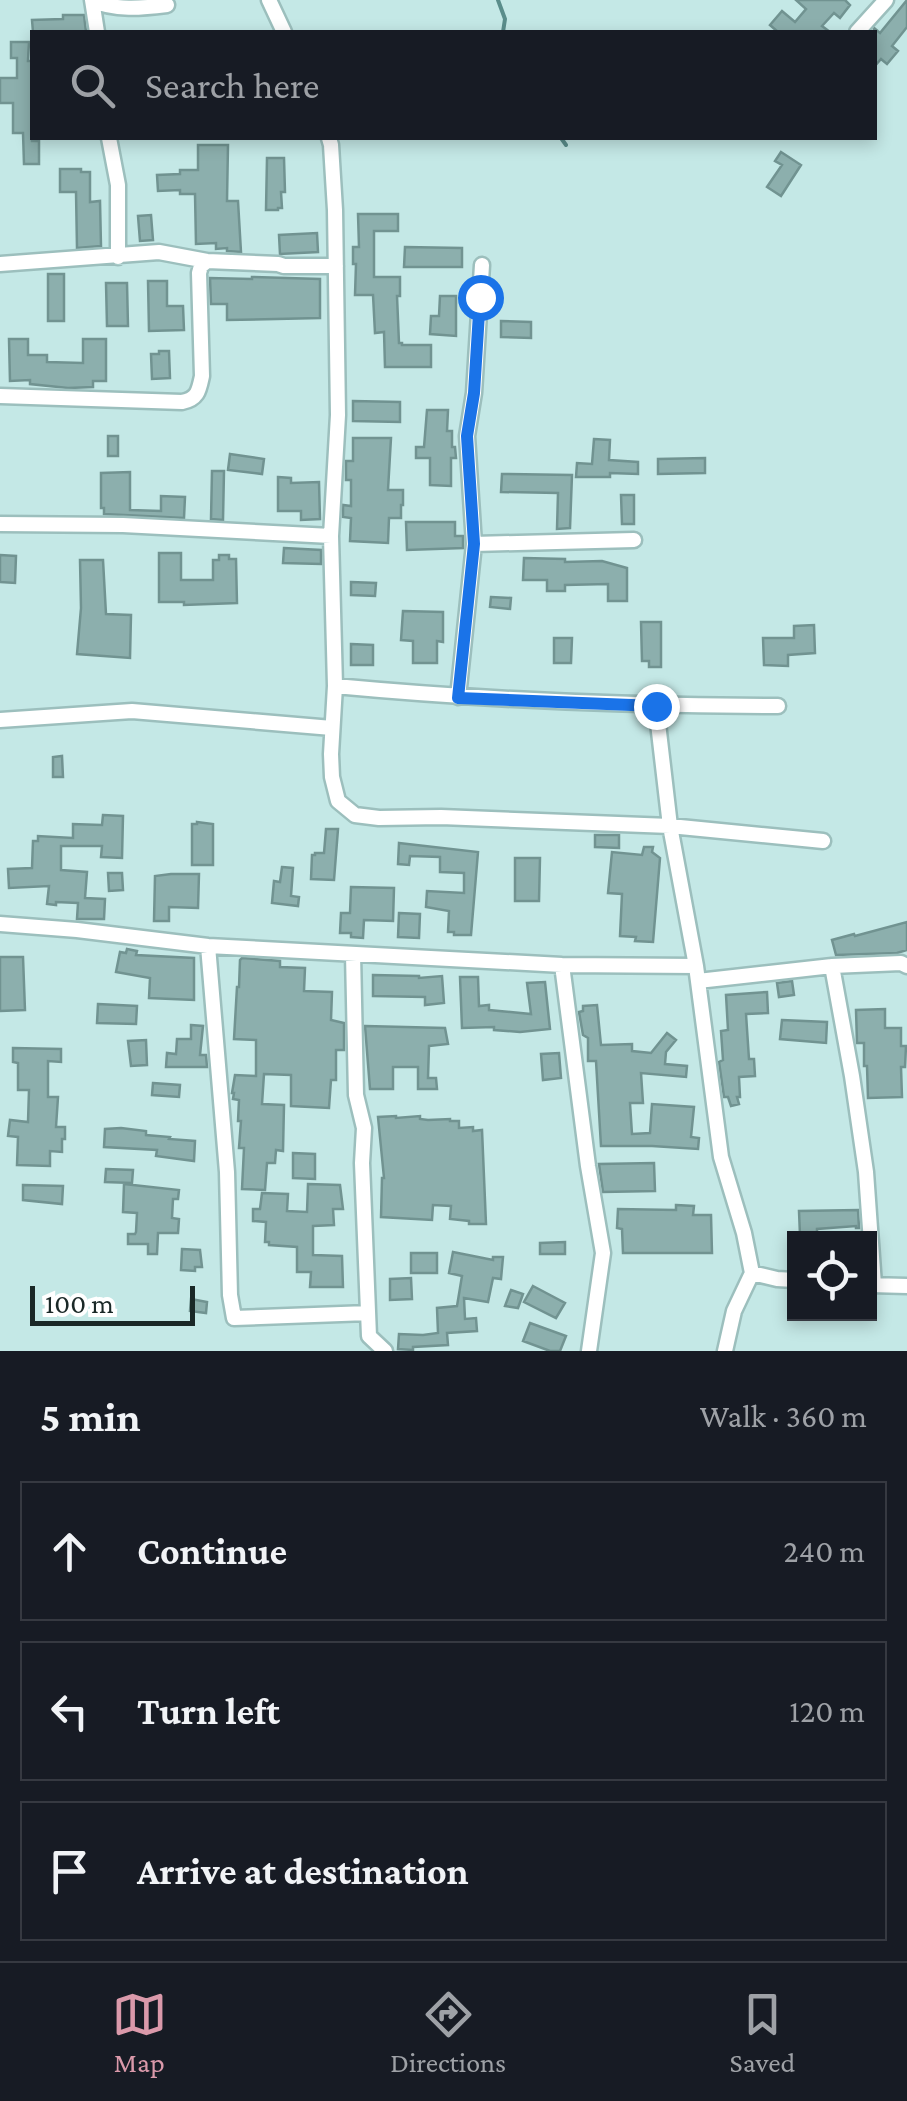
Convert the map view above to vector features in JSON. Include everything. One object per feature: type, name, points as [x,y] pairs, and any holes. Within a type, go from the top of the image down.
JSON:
[{"type":"street","points":[[97,30],[92,0],[140,9],[167,5]]},
{"type":"street","points":[[270,0],[283,30]]},
{"type":"street","points":[[858,30],[886,0]]},
{"type":"street","points":[[109,140],[118,185],[118,256]]},
{"type":"street","points":[[329,140],[335,210],[338,415],[332,536],[332,778],[338,801],[354,815],[379,818],[670,826],[822,841]]},
{"type":"street","points":[[0,264],[160,252],[207,261],[336,266]]},
{"type":"street","points":[[0,396],[192,400],[199,392],[202,376],[198,274],[207,261]]},
{"type":"street","points":[[458,698],[474,544],[467,436],[474,393],[482,265]]},
{"type":"street","points":[[0,524],[123,525],[332,536]]},
{"type":"street","points":[[474,544],[634,540]]},
{"type":"street","points":[[335,686],[458,698],[656,706],[778,706]]},
{"type":"street","points":[[656,706],[670,826],[697,973],[721,1157],[752,1272],[734,1311],[725,1351]]},
{"type":"street","points":[[0,720],[132,711],[332,728]]},
{"type":"street","points":[[0,924],[208,946],[697,973],[901,963],[907,966]]},
{"type":"street","points":[[208,946],[227,1172],[234,1318],[368,1312]]},
{"type":"street","points":[[353,954],[356,1095],[364,1128],[369,1336],[385,1351]]},
{"type":"street","points":[[562,965],[602,1252],[589,1351]]},
{"type":"street","points":[[832,966],[866,1172],[869,1231]]},
{"type":"street","points":[[752,1272],[787,1280]]},
{"type":"street","points":[[877,1285],[907,1286]]},
{"type":"building","points":[[796,0],[845,0],[850,5],[840,18],[834,13],[822,26],[827,30],[776,30],[770,25],[782,11],[795,22],[806,9]]},
{"type":"building","points":[[907,0],[907,27],[892,46],[898,51],[887,64],[881,59],[877,64],[877,30],[880,33]]},
{"type":"building","points":[[63,15],[84,15],[86,30],[33,30],[32,20],[63,19]]},
{"type":"building","points":[[11,42],[29,42],[30,140],[39,141],[39,164],[24,164],[23,133],[13,133],[13,103],[0,103],[0,78],[17,78],[17,58],[11,58]]},
{"type":"building","points":[[198,145],[228,145],[227,201],[238,201],[241,252],[216,249],[216,243],[196,244],[195,194],[158,191],[157,175],[198,170]]},
{"type":"building","points":[[781,152],[801,165],[781,196],[767,187],[782,165],[775,161]]},
{"type":"building","points":[[267,158],[284,158],[285,192],[281,192],[282,208],[278,210],[266,210]]},
{"type":"building","points":[[60,169],[90,172],[90,202],[100,201],[101,246],[77,248],[76,192],[60,192]]},
{"type":"building","points":[[358,214],[398,214],[398,231],[374,231],[374,277],[400,277],[399,343],[431,345],[431,367],[385,367],[384,332],[375,333],[373,295],[355,295],[353,247],[359,247]]},
{"type":"building","points":[[151,215],[153,240],[140,241],[138,216]]},
{"type":"building","points":[[317,233],[318,252],[280,254],[279,235]]},
{"type":"building","points":[[405,247],[462,248],[462,267],[404,267]]},
{"type":"building","points":[[48,274],[64,274],[64,321],[48,321]]},
{"type":"building","points":[[210,278],[320,279],[320,318],[227,320],[227,304],[211,304]]},
{"type":"building","points":[[148,281],[167,281],[167,306],[183,306],[184,330],[149,331]]},
{"type":"building","points":[[106,283],[127,283],[128,326],[107,326]]},
{"type":"building","points":[[440,296],[456,296],[456,336],[430,334],[431,316],[439,316]]},
{"type":"building","points":[[501,321],[531,322],[531,338],[501,337]]},
{"type":"building","points":[[9,339],[28,339],[28,355],[47,355],[47,362],[83,363],[83,339],[106,339],[106,381],[93,381],[93,387],[68,388],[30,384],[30,380],[10,381]]},
{"type":"building","points":[[169,351],[170,378],[152,379],[151,354]]},
{"type":"building","points":[[353,401],[400,402],[400,422],[353,421]]},
{"type":"building","points":[[427,410],[448,410],[447,431],[452,431],[456,458],[451,458],[451,486],[430,485],[430,458],[416,458],[416,447],[424,447]]},
{"type":"building","points":[[108,436],[118,436],[118,456],[108,456]]},
{"type":"building","points":[[353,438],[391,438],[388,490],[403,490],[403,505],[401,518],[389,518],[388,543],[350,541],[351,518],[343,517],[343,505],[351,506],[346,461],[353,461]]},
{"type":"building","points":[[594,439],[610,440],[609,460],[638,462],[638,474],[576,477],[577,463],[592,464]]},
{"type":"building","points":[[230,454],[264,459],[262,474],[228,470]]},
{"type":"building","points":[[705,458],[705,473],[658,474],[658,459]]},
{"type":"building","points":[[212,471],[224,471],[223,520],[211,519]]},
{"type":"building","points":[[130,472],[130,510],[161,511],[161,496],[185,497],[184,518],[104,514],[101,473]]},
{"type":"building","points":[[502,474],[572,475],[570,528],[557,529],[558,493],[501,492]]},
{"type":"building","points":[[278,477],[291,478],[291,483],[319,482],[320,519],[301,520],[301,511],[278,511]]},
{"type":"building","points":[[621,495],[634,495],[634,524],[622,524]]},
{"type":"building","points":[[406,522],[455,522],[455,536],[463,536],[463,548],[407,550]]},
{"type":"building","points":[[284,548],[321,550],[321,564],[283,563]]},
{"type":"building","points":[[159,553],[181,553],[181,580],[213,580],[213,560],[219,560],[219,555],[236,559],[237,603],[159,602]]},
{"type":"building","points":[[0,555],[16,556],[15,583],[0,582]]},
{"type":"building","points":[[524,558],[602,561],[627,568],[627,601],[608,601],[608,584],[565,585],[565,591],[547,591],[547,580],[523,580]]},
{"type":"building","points":[[80,560],[103,560],[106,614],[131,615],[130,658],[77,654]]},
{"type":"building","points":[[351,582],[376,583],[375,596],[351,595]]},
{"type":"building","points":[[491,597],[511,598],[510,609],[490,607]]},
{"type":"building","points":[[403,611],[443,612],[443,642],[437,641],[437,663],[413,663],[413,641],[401,640]]},
{"type":"building","points":[[641,622],[661,622],[661,667],[649,667],[649,661],[642,661]]},
{"type":"building","points":[[814,625],[815,653],[788,655],[788,666],[764,665],[763,638],[794,638],[794,626]]},
{"type":"building","points":[[554,638],[572,638],[571,663],[554,663]]},
{"type":"building","points":[[351,644],[373,645],[373,665],[351,665]]},
{"type":"building","points":[[62,756],[63,777],[53,777],[53,757]]},
{"type":"building","points":[[103,815],[123,816],[122,858],[101,857],[102,846],[61,846],[61,870],[87,872],[85,898],[105,899],[104,919],[77,919],[78,903],[47,904],[49,886],[9,888],[8,869],[32,868],[33,841],[38,841],[38,836],[73,838],[73,824],[102,825]]},
{"type":"building","points":[[192,824],[213,824],[213,865],[192,865]]},
{"type":"building","points":[[326,829],[338,829],[334,880],[311,879],[312,855],[324,853]]},
{"type":"building","points":[[595,835],[619,835],[619,848],[595,847]]},
{"type":"building","points":[[399,843],[478,852],[471,935],[448,932],[449,911],[426,907],[427,891],[464,893],[464,873],[440,872],[440,857],[410,856],[409,865],[398,864]]},
{"type":"building","points":[[644,847],[653,847],[652,852],[660,858],[653,942],[620,936],[622,894],[608,893],[612,852],[642,855]]},
{"type":"building","points":[[515,858],[540,858],[539,901],[515,901]]},
{"type":"building","points":[[282,867],[293,868],[291,896],[299,897],[298,906],[272,903],[274,881],[280,882]]},
{"type":"building","points":[[108,873],[122,873],[123,890],[109,891]]},
{"type":"building","points":[[199,874],[198,908],[169,907],[169,921],[154,921],[155,876]]},
{"type":"building","points":[[351,887],[394,888],[393,921],[364,920],[363,938],[340,933],[341,913],[350,913]]},
{"type":"building","points":[[399,913],[420,914],[419,938],[398,937]]},
{"type":"building","points":[[907,922],[907,950],[836,955],[832,940]]},
{"type":"building","points":[[127,949],[137,951],[136,955],[194,958],[194,1000],[149,998],[150,978],[116,972],[120,952],[126,953]]},
{"type":"building","points":[[0,957],[23,957],[25,1010],[0,1011]]},
{"type":"building","points":[[242,958],[305,968],[304,991],[332,992],[331,1020],[344,1023],[344,1050],[336,1050],[336,1080],[331,1080],[329,1108],[291,1106],[291,1075],[264,1074],[262,1104],[284,1105],[283,1151],[276,1150],[275,1163],[267,1163],[265,1190],[242,1189],[244,1148],[239,1148],[239,1100],[233,1099],[232,1093],[235,1075],[256,1076],[256,1040],[234,1039]]},
{"type":"building","points":[[373,975],[442,976],[444,1003],[425,1005],[425,997],[373,996]]},
{"type":"building","points":[[460,977],[478,977],[479,1006],[531,1014],[527,983],[545,982],[550,1029],[520,1032],[494,1027],[462,1028]]},
{"type":"building","points":[[792,981],[794,995],[779,997],[777,983]]},
{"type":"building","points":[[767,992],[768,1013],[746,1014],[749,1059],[754,1059],[755,1076],[739,1077],[739,1104],[731,1106],[728,1097],[724,1097],[719,1062],[723,1060],[721,1031],[728,1030],[726,995]]},
{"type":"building","points":[[98,1004],[137,1006],[136,1024],[97,1023]]},
{"type":"building","points":[[597,1005],[601,1045],[632,1044],[632,1051],[651,1053],[667,1033],[676,1040],[666,1052],[665,1064],[687,1066],[686,1077],[641,1073],[643,1103],[630,1103],[632,1134],[650,1133],[652,1104],[694,1107],[691,1137],[699,1138],[698,1149],[601,1146],[596,1061],[588,1061],[588,1038],[583,1035],[579,1012],[583,1006]]},
{"type":"building","points":[[885,1009],[885,1028],[901,1028],[901,1046],[906,1046],[905,1067],[901,1067],[902,1097],[868,1098],[864,1043],[857,1043],[856,1010]]},
{"type":"building","points":[[782,1020],[827,1022],[826,1043],[780,1039]]},
{"type":"building","points":[[191,1025],[203,1026],[200,1055],[206,1055],[207,1067],[166,1067],[167,1053],[176,1054],[177,1039],[191,1039]]},
{"type":"building","points":[[365,1026],[445,1028],[448,1044],[429,1046],[428,1078],[436,1078],[437,1089],[418,1089],[418,1067],[393,1067],[393,1089],[370,1089]]},
{"type":"building","points":[[146,1040],[147,1065],[131,1066],[128,1041]]},
{"type":"building","points":[[13,1048],[61,1049],[61,1062],[48,1061],[48,1097],[58,1097],[56,1127],[65,1127],[65,1139],[62,1152],[50,1151],[50,1166],[17,1165],[18,1137],[8,1136],[10,1120],[28,1122],[29,1090],[18,1090],[18,1063],[13,1062]]},
{"type":"building","points":[[559,1053],[561,1078],[543,1080],[541,1054]]},
{"type":"building","points":[[153,1083],[180,1085],[179,1097],[152,1095]]},
{"type":"building","points":[[378,1117],[450,1119],[459,1121],[459,1128],[482,1130],[486,1224],[450,1219],[451,1206],[433,1205],[432,1220],[381,1217],[384,1178]]},
{"type":"building","points":[[121,1128],[195,1141],[194,1161],[156,1156],[157,1150],[104,1147],[105,1129]]},
{"type":"building","points":[[293,1153],[315,1154],[315,1179],[293,1178]]},
{"type":"building","points":[[654,1163],[655,1191],[603,1192],[599,1164]]},
{"type":"building","points":[[106,1169],[133,1170],[132,1183],[105,1182]]},
{"type":"building","points":[[124,1184],[179,1190],[178,1199],[173,1199],[172,1218],[179,1219],[178,1233],[158,1233],[157,1254],[148,1254],[148,1244],[128,1244],[128,1234],[136,1232],[137,1213],[123,1212]]},
{"type":"building","points":[[308,1184],[340,1185],[343,1209],[333,1209],[334,1225],[313,1226],[313,1255],[342,1256],[343,1287],[310,1287],[311,1272],[297,1272],[297,1247],[269,1245],[265,1242],[266,1222],[253,1221],[253,1209],[260,1209],[262,1193],[288,1194],[287,1211],[307,1212]]},
{"type":"building","points":[[23,1185],[63,1186],[62,1204],[23,1200]]},
{"type":"building","points":[[676,1205],[694,1206],[693,1215],[711,1215],[712,1253],[623,1253],[622,1229],[617,1228],[618,1209],[676,1210]]},
{"type":"building","points":[[858,1210],[859,1228],[800,1231],[799,1211]]},
{"type":"building","points":[[565,1242],[565,1254],[540,1254],[540,1243]]},
{"type":"building","points":[[182,1249],[200,1250],[202,1267],[181,1270]]},
{"type":"building","points":[[453,1252],[493,1260],[503,1257],[501,1279],[493,1278],[488,1302],[464,1298],[465,1319],[476,1318],[477,1331],[447,1333],[448,1345],[398,1349],[399,1334],[438,1333],[437,1308],[457,1306],[462,1276],[449,1273]]},
{"type":"building","points":[[411,1253],[437,1253],[437,1273],[411,1273]]},
{"type":"building","points":[[411,1278],[412,1299],[390,1300],[390,1279]]},
{"type":"building","points":[[533,1286],[565,1303],[556,1318],[524,1302]]},
{"type":"building","points":[[511,1290],[523,1294],[518,1308],[505,1306]]},
{"type":"building","points":[[191,1299],[207,1302],[206,1313],[190,1311]]},
{"type":"building","points":[[530,1323],[566,1336],[560,1351],[523,1341]]},
{"type":"waterway","points":[[498,0],[505,19],[503,30]]},
{"type":"waterway","points":[[562,140],[566,145]]},
{"type":"route","points":[[480,297],[467,436],[474,544],[458,698],[656,706]]}]
